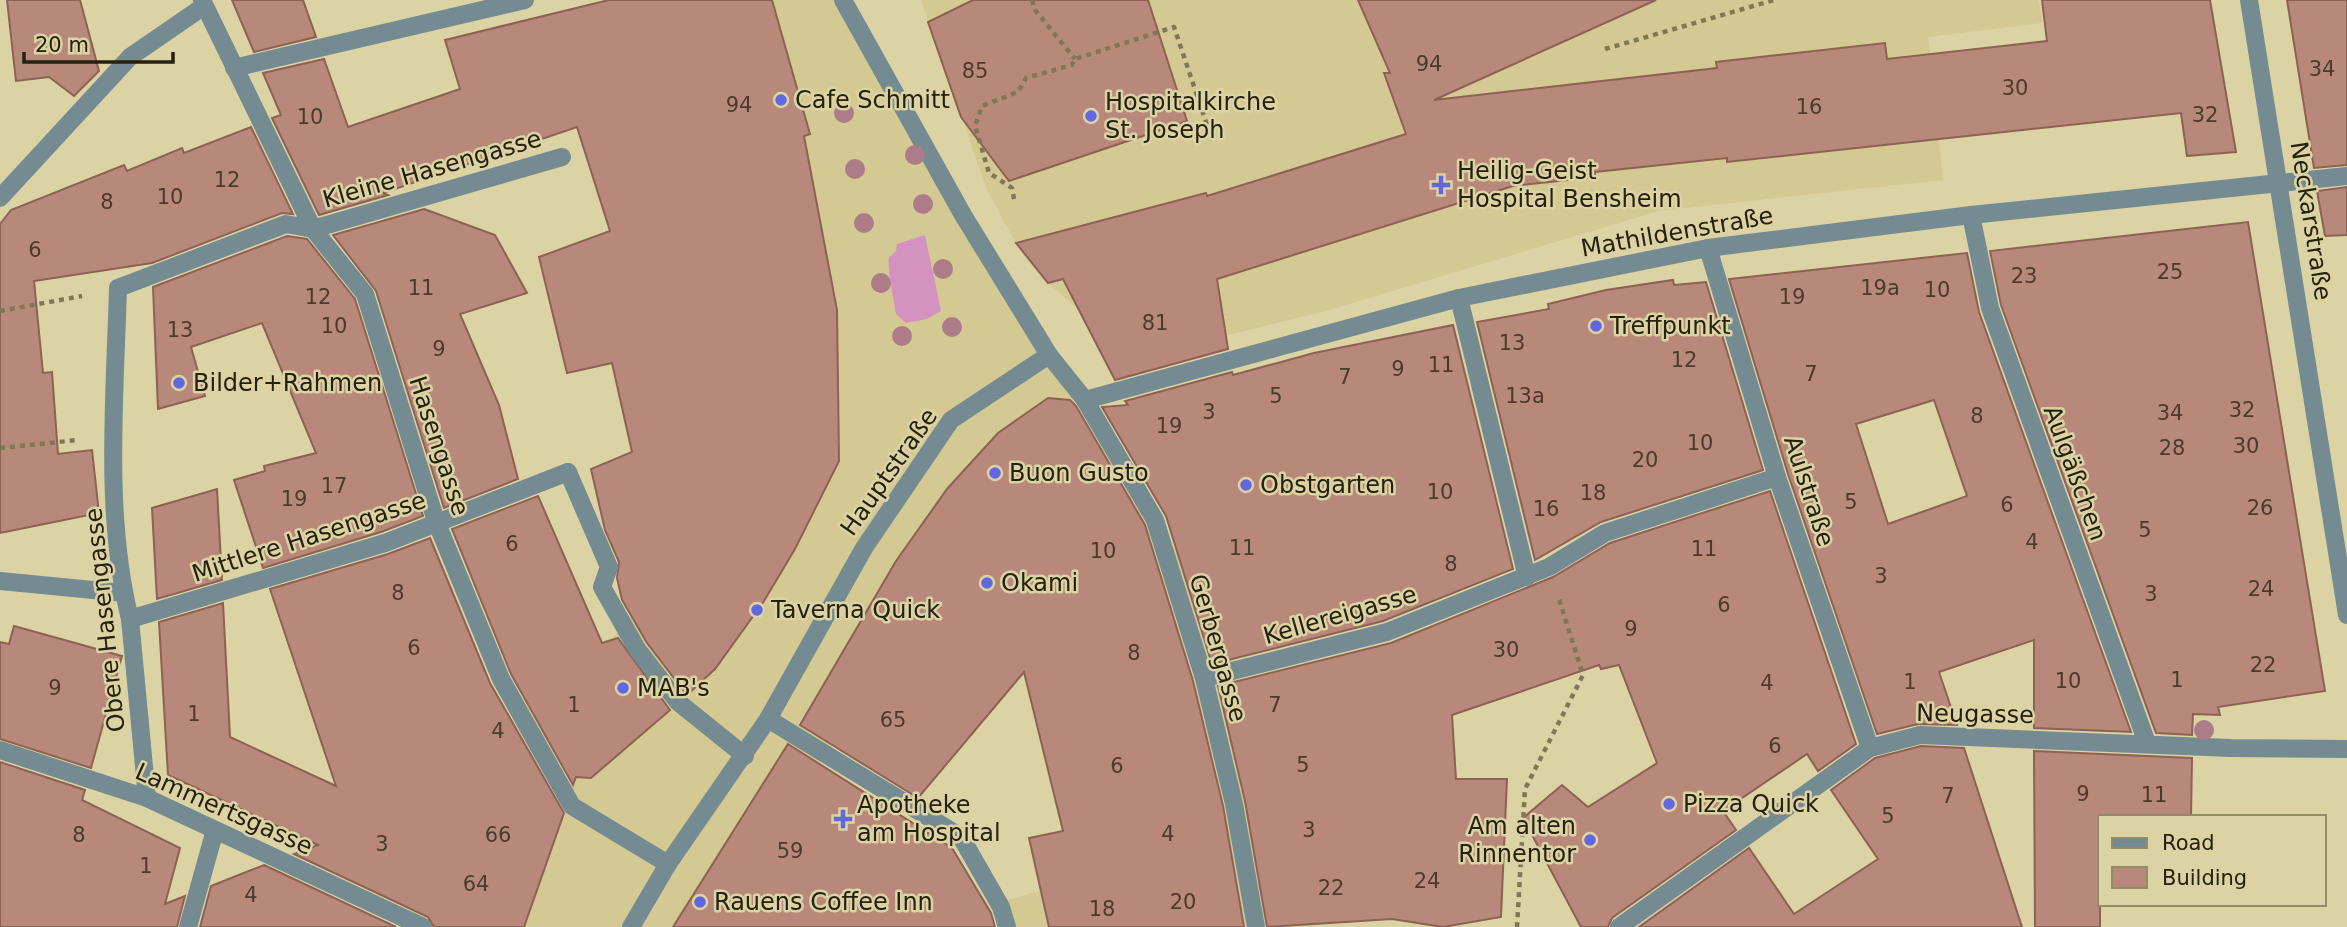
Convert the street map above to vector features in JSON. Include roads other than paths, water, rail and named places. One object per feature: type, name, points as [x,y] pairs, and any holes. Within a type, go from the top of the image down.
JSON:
[{"type":"street","points":[[234,68],[526,0]]},
{"type":"street","points":[[844,0],[962,215],[1049,355],[1085,400]]},
{"type":"street","name":"Neckarstraße","points":[[2249,0],[2347,615]]},
{"type":"street","name":"Hasengasse","points":[[0,198],[9,184],[130,57],[203,3],[313,229],[365,294],[436,521],[501,679],[572,806],[668,864]]},
{"type":"street","name":"Kleine Hasengasse","points":[[118,288],[286,224],[313,229],[562,157]]},
{"type":"street","name":"Mathildenstraße","points":[[1085,400],[1459,298],[1708,248],[1971,215],[2347,176]]},
{"type":"street","name":"Aulgäßchen","points":[[1971,215],[1990,308],[2147,743]]},
{"type":"street","name":"Aulstraße","points":[[1708,248],[1777,477],[1870,748]]},
{"type":"street","name":"Obere Hasengasse","points":[[118,288],[114,437],[118,542],[130,619],[147,798]]},
{"type":"street","points":[[1459,298],[1527,577]]},
{"type":"street","name":"Hauptstraße","points":[[631,927],[668,864],[768,719],[864,548],[951,420],[1049,355]]},
{"type":"street","name":"Gerbergasse","points":[[1085,400],[1155,520],[1204,678],[1234,804],[1256,927]]},
{"type":"street","name":"Mittlere Hasengasse","points":[[130,619],[384,543],[568,472],[609,567],[602,587],[637,649],[678,702],[745,756]]},
{"type":"street","name":"Kellereigasse","points":[[1204,678],[1387,632],[1527,577],[1605,533],[1777,477]]},
{"type":"street","points":[[0,581],[124,593]]},
{"type":"street","points":[[768,719],[961,837],[1001,907],[1007,927]]},
{"type":"street","name":"Neugasse","points":[[1619,927],[1870,748],[1920,735],[2347,750]]},
{"type":"street","name":"Lammertsgasse","points":[[0,750],[147,798],[423,927]]},
{"type":"street","points":[[188,927],[215,830]]},
{"type":"place","name":"Cafe Schmitt","points":[[781,100]]},
{"type":"place","name":"Hospitalkirche St. Joseph","points":[[1091,116]]},
{"type":"place","name":"Heilig-Geist Hospital Bensheim","points":[[1441,185]]},
{"type":"place","name":"Treffpunkt","points":[[1596,326]]},
{"type":"place","name":"Bilder+Rahmen","points":[[179,383]]},
{"type":"place","name":"Buon Gusto","points":[[995,473]]},
{"type":"place","name":"Obstgarten","points":[[1246,485]]},
{"type":"place","name":"Okami","points":[[987,583]]},
{"type":"place","name":"Taverna Quick","points":[[757,610]]},
{"type":"place","name":"MAB's","points":[[623,688]]},
{"type":"place","name":"Pizza Quick","points":[[1669,804]]},
{"type":"place","name":"Apotheke am Hospital","points":[[843,819]]},
{"type":"place","name":"Am alten Rinnentor","points":[[1590,840]]},
{"type":"place","name":"Rauens Coffee Inn","points":[[700,902]]}]
